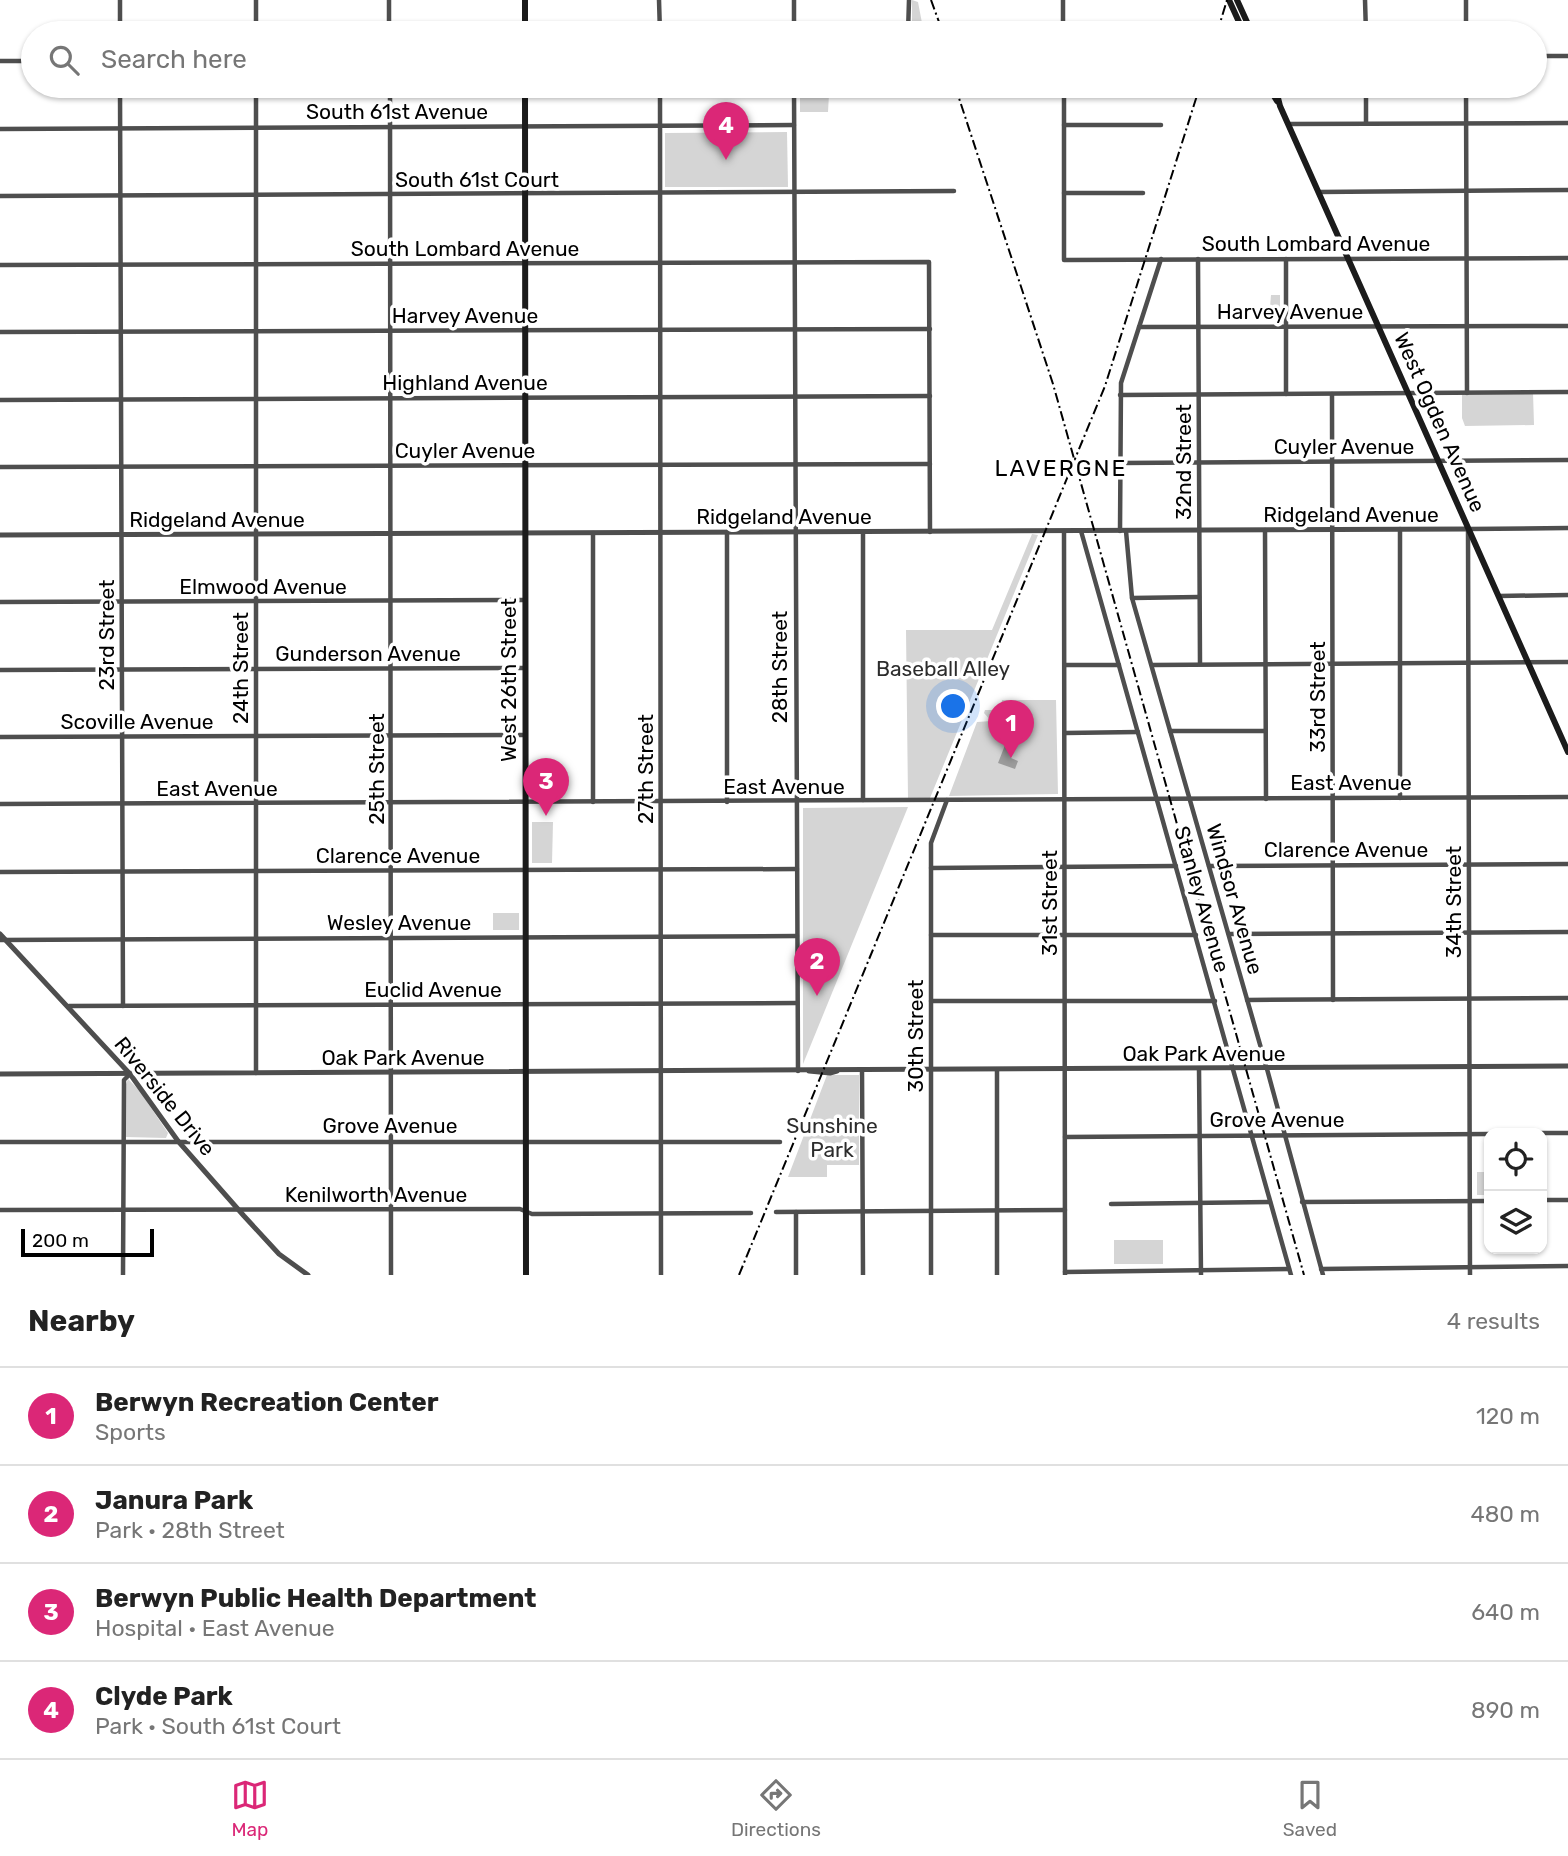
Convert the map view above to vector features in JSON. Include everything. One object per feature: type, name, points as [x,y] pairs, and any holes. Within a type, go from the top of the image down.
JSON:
[{"type":"main road","points":[[525,0],[525,21]]},
{"type":"main road","points":[[1228,0],[1238,21]]},
{"type":"main road","points":[[1237,0],[1247,21]]},
{"type":"main road","name":"West 26th Street","points":[[525,98],[526,1275]]},
{"type":"main road","name":"West Ogden Avenue","points":[[1275,98],[1568,752]]},
{"type":"main road","name":"West Ogden Avenue","points":[[1278,98],[1280,106]]},
{"type":"street","points":[[120,0],[120,21]]},
{"type":"street","points":[[256,0],[256,21]]},
{"type":"street","points":[[389,0],[390,21]]},
{"type":"street","points":[[659,0],[660,21]]},
{"type":"street","points":[[794,0],[794,21]]},
{"type":"street","points":[[908,21],[909,0]]},
{"type":"street","points":[[1063,0],[1063,21]]},
{"type":"street","points":[[1366,0],[1366,21]]},
{"type":"street","points":[[1466,0],[1466,21]]},
{"type":"street","points":[[1547,56],[1568,56]]},
{"type":"street","points":[[0,61],[21,61]]},
{"type":"street","name":"23rd Street","points":[[120,98],[123,1006]]},
{"type":"street","name":"24th Street","points":[[256,98],[256,1073]]},
{"type":"street","name":"25th Street","points":[[390,98],[391,1275]]},
{"type":"street","name":"27th Street","points":[[660,98],[661,1275]]},
{"type":"street","name":"28th Street","points":[[794,98],[797,1071]]},
{"type":"street","points":[[1064,98],[1064,193],[1143,193]]},
{"type":"street","points":[[1366,98],[1366,124]]},
{"type":"street","points":[[1466,98],[1467,393]]},
{"type":"street","points":[[1289,124],[1568,122]]},
{"type":"street","name":"South 61st Avenue","points":[[0,129],[794,125]]},
{"type":"street","points":[[1064,125],[1161,125]]},
{"type":"street","points":[[1318,192],[1568,190]]},
{"type":"street","name":"South 61st Court","points":[[0,196],[954,191]]},
{"type":"street","name":"South Lombard Avenue","points":[[1064,193],[1064,260],[1568,258]]},
{"type":"street","name":"Windsor Avenue","points":[[1161,259],[1121,383],[1123,531],[1132,598],[1286,1135],[1322,1272]]},
{"type":"street","name":"32nd Street","points":[[1198,259],[1199,665]]},
{"type":"street","points":[[1286,259],[1286,394]]},
{"type":"street","name":"South Lombard Avenue","points":[[0,265],[929,262],[930,329]]},
{"type":"street","name":"Harvey Avenue","points":[[1139,327],[1568,326]]},
{"type":"street","points":[[930,329],[930,532]]},
{"type":"street","name":"Harvey Avenue","points":[[0,332],[930,329]]},
{"type":"street","points":[[1120,395],[1568,392]]},
{"type":"street","name":"33rd Street","points":[[1332,394],[1333,1000]]},
{"type":"street","name":"Highland Avenue","points":[[0,400],[930,396]]},
{"type":"street","name":"Cuyler Avenue","points":[[1121,463],[1568,460]]},
{"type":"street","name":"Cuyler Avenue","points":[[0,467],[930,464]]},
{"type":"street","name":"Ridgeland Avenue","points":[[0,535],[1568,528]]},
{"type":"street","points":[[1400,529],[1400,798]]},
{"type":"street","name":"34th Street","points":[[1468,529],[1470,1275]]},
{"type":"street","points":[[1265,530],[1266,799]]},
{"type":"street","name":"31st Street","points":[[1064,531],[1065,1273]]},
{"type":"street","name":"Stanley Avenue","points":[[1081,531],[1290,1272]]},
{"type":"street","points":[[727,532],[727,802]]},
{"type":"street","points":[[863,532],[863,801]]},
{"type":"street","points":[[593,533],[593,802]]},
{"type":"street","points":[[1498,596],[1568,595]]},
{"type":"street","points":[[1132,598],[1199,597]]},
{"type":"street","name":"Elmwood Avenue","points":[[0,603],[525,600]]},
{"type":"street","points":[[1152,665],[1568,662]]},
{"type":"street","points":[[1065,665],[1119,665]]},
{"type":"street","name":"Gunderson Avenue","points":[[0,670],[525,668]]},
{"type":"street","points":[[1559,732],[1568,730]]},
{"type":"street","points":[[1170,731],[1265,731]]},
{"type":"street","points":[[1065,733],[1138,732]]},
{"type":"street","name":"Scoville Avenue","points":[[0,737],[526,735]]},
{"type":"street","name":"East Avenue","points":[[0,804],[1568,797]]},
{"type":"street","name":"30th Street","points":[[931,1275],[930,843],[947,800]]},
{"type":"street","name":"Clarence Avenue","points":[[1209,866],[1568,864]]},
{"type":"street","points":[[930,868],[1176,866]]},
{"type":"street","name":"Clarence Avenue","points":[[0,872],[797,869]]},
{"type":"street","points":[[1229,934],[1568,932]]},
{"type":"street","points":[[931,935],[1196,935]]},
{"type":"street","name":"Wesley Avenue","points":[[2,938],[797,936]]},
{"type":"street","name":"Riverside Drive","points":[[2,938],[130,1073],[178,1141],[239,1210],[279,1254],[308,1275]]},
{"type":"street","points":[[1247,1000],[1568,998]]},
{"type":"street","points":[[931,1001],[1215,1001]]},
{"type":"street","name":"Euclid Avenue","points":[[69,1006],[797,1003]]},
{"type":"street","name":"Oak Park Avenue","points":[[0,1074],[830,1073],[839,1070],[1568,1066]]},
{"type":"street","points":[[1199,1069],[1201,1272]]},
{"type":"street","points":[[862,1070],[863,1275]]},
{"type":"street","points":[[997,1070],[997,1275]]},
{"type":"street","points":[[123,1275],[124,1080],[130,1073]]},
{"type":"street","name":"Grove Avenue","points":[[1065,1137],[1484,1133]]},
{"type":"street","points":[[1547,1133],[1568,1133]]},
{"type":"street","name":"Grove Avenue","points":[[0,1142],[780,1142]]},
{"type":"street","points":[[1302,1202],[1484,1200]]},
{"type":"street","points":[[1547,1200],[1568,1200]]},
{"type":"street","points":[[1111,1203],[1270,1202]]},
{"type":"street","name":"Kenilworth Avenue","points":[[0,1210],[520,1209],[532,1214],[751,1213]]},
{"type":"street","points":[[776,1212],[1065,1210]]},
{"type":"street","points":[[796,1212],[796,1275]]},
{"type":"street","points":[[1322,1272],[1568,1266]]},
{"type":"street","points":[[1065,1273],[1290,1272]]},
{"type":"green space","points":[[912,0],[918,2],[922,21],[912,21]]},
{"type":"green space","points":[[800,98],[829,98],[828,112],[800,112]]},
{"type":"green space","points":[[787,132],[788,187],[665,187],[665,133]]},
{"type":"green space","points":[[1271,295],[1280,295],[1280,320],[1269,320]]},
{"type":"green space","points":[[1533,393],[1534,425],[1465,426],[1462,418],[1462,394]]},
{"type":"green space","name":"Baseball Alley","points":[[1032,534],[1038,535],[930,798],[908,798],[906,630],[992,630]]},
{"type":"green space","points":[[1002,700],[1056,700],[1058,794],[949,796],[977,722],[991,721],[984,713],[985,710],[1000,710]]},
{"type":"green space","points":[[908,807],[803,1064],[803,808]]},
{"type":"green space","points":[[532,822],[553,822],[552,863],[532,863]]},
{"type":"green space","points":[[493,913],[519,913],[519,930],[493,930]]},
{"type":"green space","name":"Sunshine Park","points":[[827,1075],[859,1075],[859,1165],[827,1165],[827,1177],[788,1177]]},
{"type":"green space","points":[[128,1079],[139,1090],[168,1133],[166,1138],[126,1137],[125,1087]]},
{"type":"green space","points":[[1477,1172],[1484,1172],[1484,1195],[1477,1195]]},
{"type":"green space","points":[[1114,1240],[1163,1240],[1163,1264],[1114,1264]]},
{"type":"shaded area","points":[[1009,735],[1019,739],[1011,758],[1018,761],[1015,769],[998,763]]},
{"type":"railway","points":[[931,0],[939,21]]},
{"type":"railway","points":[[1221,21],[1227,0]]},
{"type":"railway","points":[[959,98],[1053,384],[1304,1275]]},
{"type":"railway","points":[[739,1275],[1105,386],[1196,98]]},
{"type":"place","name":"Clyde Park","points":[[726,160]]},
{"type":"place","name":"Berwyn Recreation Center","points":[[1011,758]]},
{"type":"place","name":"Berwyn Public Health Department","points":[[546,816]]},
{"type":"place","name":"Janura Park","points":[[817,996]]},
{"type":"district","name":"LAVERGNE","points":[[1061,468]]}]
